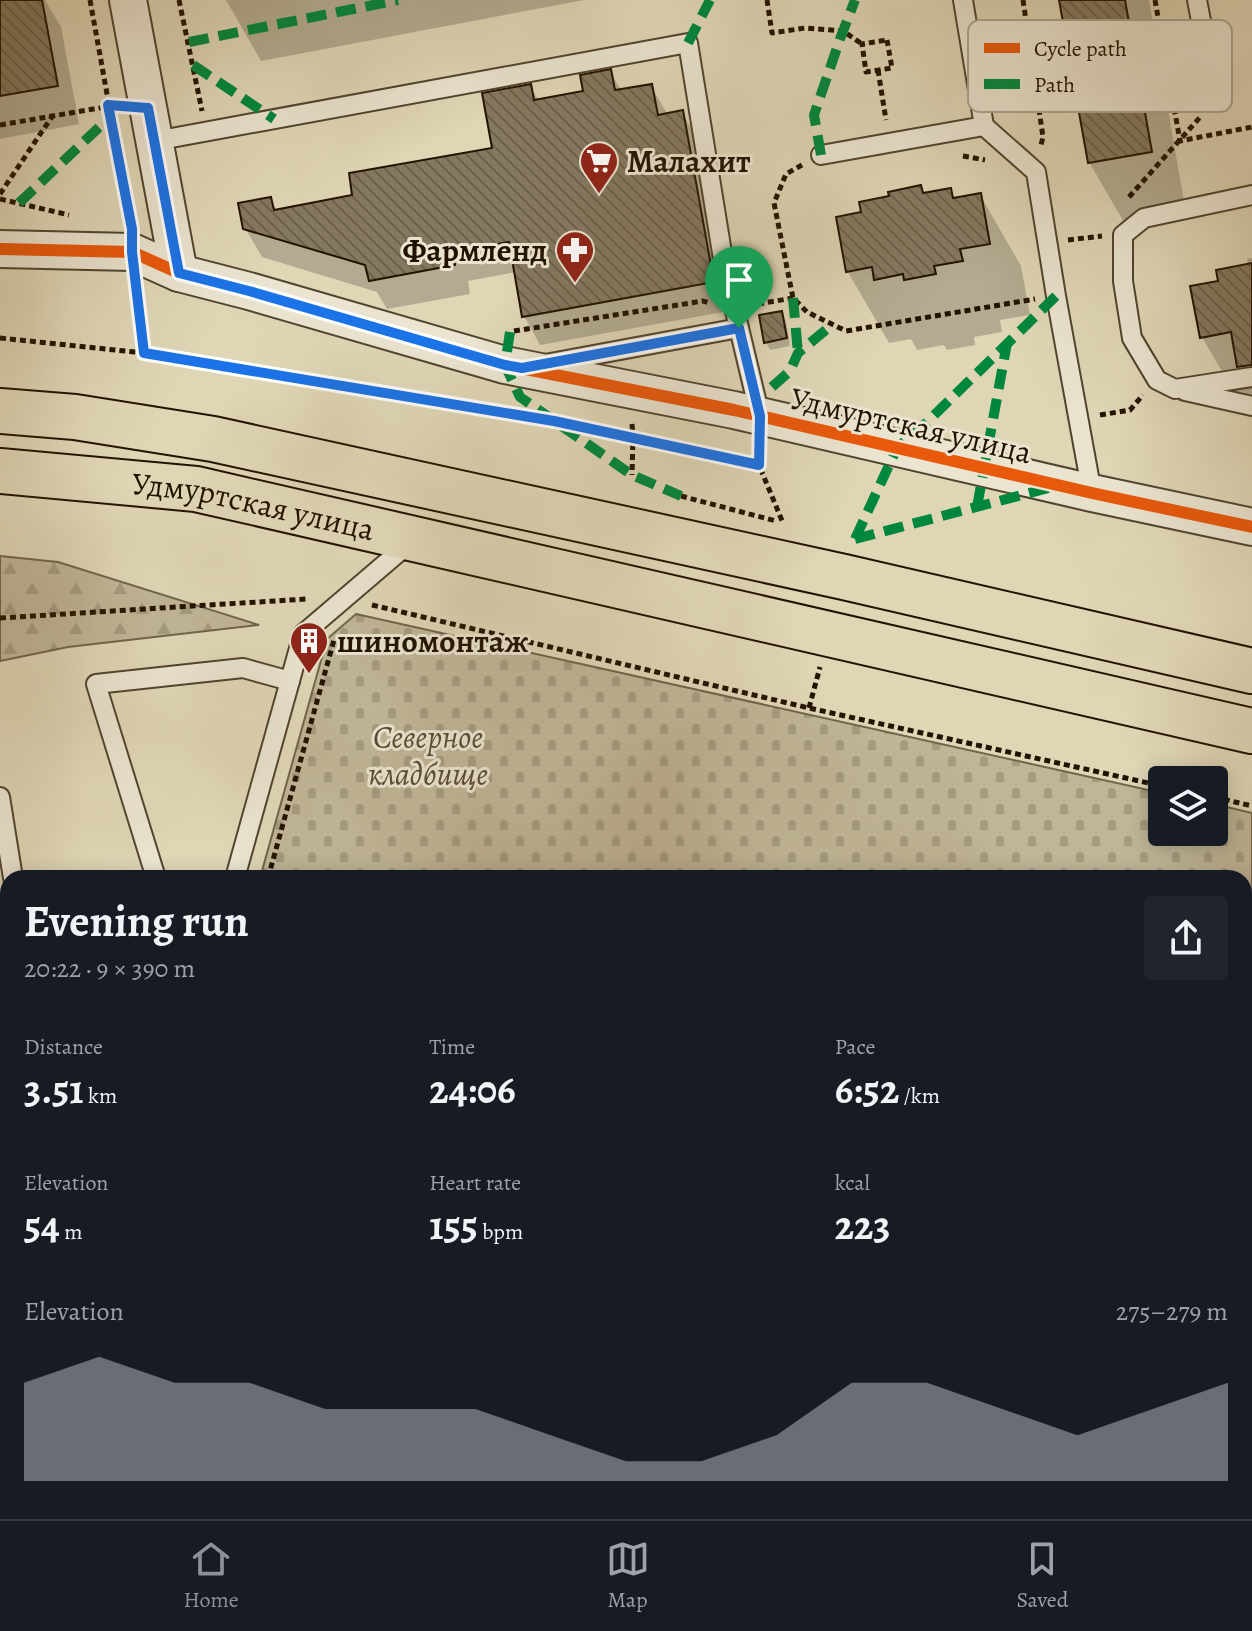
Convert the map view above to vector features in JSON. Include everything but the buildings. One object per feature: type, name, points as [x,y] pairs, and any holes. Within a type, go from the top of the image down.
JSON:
[{"type":"main road","name":"Удмуртская улица","points":[[0,411],[75,417],[213,439],[844,577],[1252,671]]},
{"type":"main road","name":"Удмуртская улица","points":[[0,471],[196,489],[1252,731]]},
{"type":"main road","points":[[1102,697],[1115,640]]},
{"type":"street","points":[[128,0],[179,273]]},
{"type":"street","name":"Удмуртская улица","points":[[0,249],[132,252],[179,273],[505,365],[760,416],[1252,527]]},
{"type":"lane","points":[[963,0],[968,28]]},
{"type":"lane","points":[[1197,0],[1201,20]]},
{"type":"lane","points":[[152,124],[206,131],[688,43],[724,265],[760,416]]},
{"type":"lane","points":[[982,112],[984,126],[1036,172],[1092,493]]},
{"type":"lane","points":[[821,155],[984,126]]},
{"type":"lane","points":[[1252,195],[1144,218],[1123,235],[1123,281],[1132,338],[1157,380],[1175,389],[1252,406]]},
{"type":"lane","points":[[522,368],[739,328]]},
{"type":"lane","points":[[1175,389],[1252,377]]},
{"type":"lane","points":[[237,870],[303,634],[414,539]]},
{"type":"lane","points":[[154,870],[96,684],[243,668],[290,681]]},
{"type":"lane","points":[[0,797],[12,870]]},
{"type":"path","points":[[90,0],[132,229],[144,353]]},
{"type":"path","points":[[179,0],[206,131]]},
{"type":"path","points":[[767,0],[772,33],[805,28],[843,31],[862,44],[887,40],[892,68],[866,72],[862,44]]},
{"type":"path","points":[[1023,0],[1026,20]]},
{"type":"path","points":[[1155,0],[1159,20]]},
{"type":"path","points":[[878,70],[890,142]]},
{"type":"path","points":[[0,125],[108,105],[152,124]]},
{"type":"path","points":[[1039,112],[1043,137]]},
{"type":"path","points":[[1175,112],[1180,141]]},
{"type":"path","points":[[1127,200],[1205,112]]},
{"type":"path","points":[[0,194],[53,114]]},
{"type":"path","points":[[1180,141],[1252,127]]},
{"type":"path","points":[[821,155],[786,174],[774,203],[793,298],[807,312],[846,331],[1056,296]]},
{"type":"path","points":[[1077,238],[1095,236],[1105,224]]},
{"type":"path","points":[[769,302],[793,298]]},
{"type":"path","points":[[510,332],[703,301],[735,308]]},
{"type":"path","points":[[0,338],[144,353],[554,421],[759,465]]},
{"type":"path","points":[[1103,415],[1130,410]]},
{"type":"path","points":[[681,496],[783,523],[759,465],[760,416]]},
{"type":"path","points":[[0,618],[345,598],[809,708],[1148,783]]},
{"type":"path","points":[[270,870],[345,598]]},
{"type":"path","points":[[1228,800],[1252,806]]},
{"type":"green space","points":[[0,556],[58,562],[259,625],[68,647],[0,661]]},
{"type":"green space","name":"Северное кладбище","points":[[356,614],[1148,790],[1148,846],[1228,846],[1228,807],[1252,813],[1252,870],[262,870],[327,639]]},
{"type":"marked path","points":[[189,42],[398,0]]},
{"type":"marked path","points":[[688,43],[710,0]]},
{"type":"marked path","points":[[821,155],[814,115],[855,0]]},
{"type":"marked path","points":[[193,65],[274,119]]},
{"type":"marked path","points":[[19,203],[110,117]]},
{"type":"marked path","points":[[855,539],[897,448],[1056,296]]},
{"type":"marked path","points":[[793,298],[798,353]]},
{"type":"marked path","points":[[772,387],[790,371],[798,353],[833,324]]},
{"type":"marked path","points":[[510,332],[505,365],[520,397],[632,475],[681,496]]},
{"type":"marked path","points":[[977,507],[1007,343]]},
{"type":"marked path","points":[[855,539],[1052,487]]},
{"type":"cycle path","points":[[0,249],[132,252],[179,273],[505,365],[734,410],[1252,527]]},
{"type":"place","name":"Малахит","points":[[599,195]]},
{"type":"place","name":"Фармленд","points":[[575,284]]},
{"type":"place","name":"шиномонтаж","points":[[309,675]]},
{"type":"route","points":[[108,105],[148,108],[179,273],[522,368],[739,328],[760,416],[759,465],[554,421],[144,353],[132,229],[108,105]]}]
